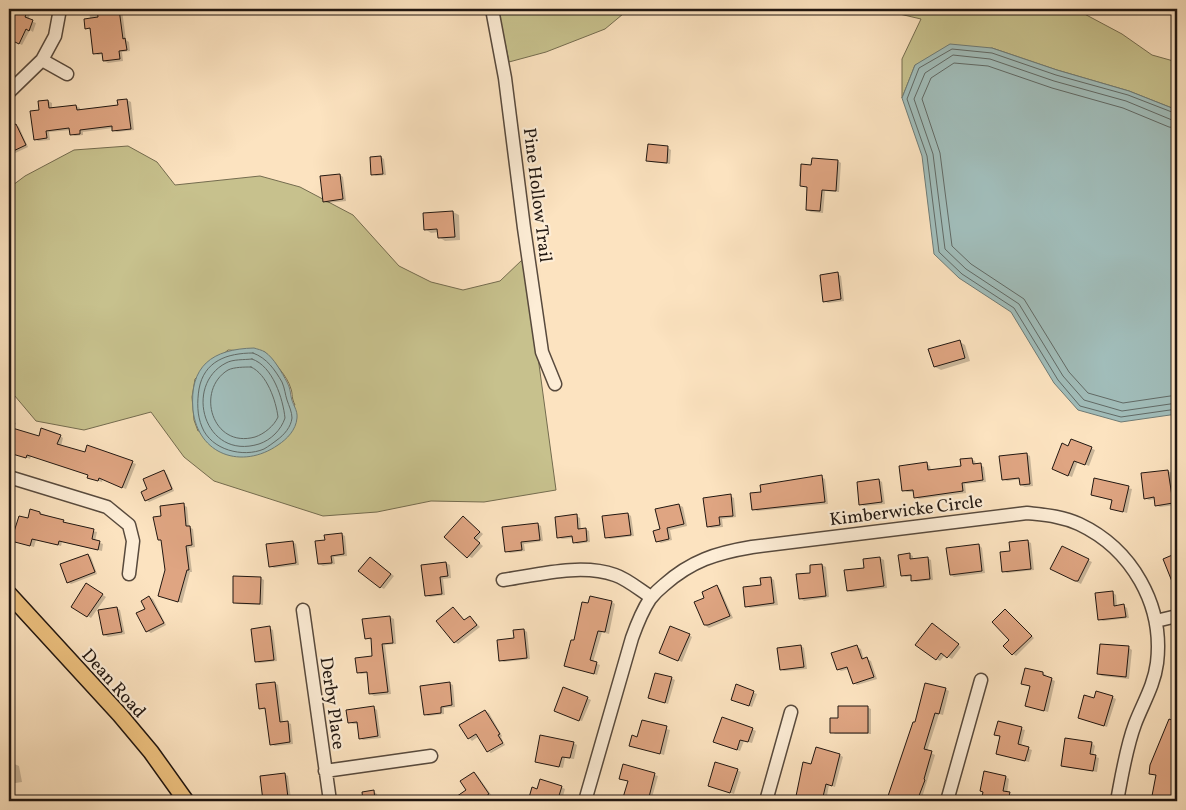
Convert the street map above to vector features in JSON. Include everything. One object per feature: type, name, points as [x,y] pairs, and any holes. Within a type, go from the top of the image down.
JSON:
[{"type":"main road","name":"Dean Road","points":[[9,594],[120,715],[151,752],[186,801]]},
{"type":"street","points":[[9,92],[42,60],[54,36],[60,9]]},
{"type":"street","name":"Pine Hollow Trail","points":[[492,9],[505,78],[542,352],[554,384]]},
{"type":"street","points":[[42,60],[67,74]]},
{"type":"street","points":[[9,477],[106,507],[129,525],[133,541],[129,574]]},
{"type":"street","name":"Kimberwicke Circle","points":[[585,801],[632,638],[651,597],[687,567],[704,558],[726,551],[1027,513],[1054,516],[1078,524],[1100,536],[1119,552],[1134,569],[1144,587],[1156,620],[1157,663],[1152,686],[1135,722],[1128,744],[1117,801]]},
{"type":"street","points":[[503,580],[584,569],[616,575],[651,597]]},
{"type":"street","name":"Derby Place","points":[[303,610],[330,801]]},
{"type":"street","points":[[1156,620],[1177,616]]},
{"type":"street","points":[[947,801],[981,680]]},
{"type":"street","points":[[766,801],[791,712]]},
{"type":"street","points":[[325,771],[431,756]]},
{"type":"shaded area","points":[[498,9],[629,9],[605,29],[546,52],[509,62]]},
{"type":"shaded area","points":[[878,9],[1077,9],[1122,34],[1152,55],[1177,62],[1177,110],[1129,91],[1057,70],[992,48],[915,65],[902,98],[902,59],[921,19]]},
{"type":"shaded area","points":[[128,146],[157,162],[175,185],[260,176],[300,187],[353,215],[399,266],[431,282],[463,290],[500,281],[522,260],[538,357],[556,490],[484,502],[431,501],[377,512],[323,516],[214,481],[184,457],[151,412],[84,430],[36,421],[9,389],[9,188],[25,176],[74,150]],"holes":[[[228,350],[265,352],[287,379],[295,405],[198,431],[194,420],[192,397],[195,379]]]},
{"type":"water","points":[[950,44],[992,48],[1057,70],[1129,91],[1177,110],[1177,414],[1121,422],[1078,410],[1054,383],[1011,312],[959,278],[934,254],[922,156],[902,98],[915,65]]},
{"type":"water","points":[[254,348],[264,351],[280,370],[289,387],[297,418],[291,434],[278,445],[264,453],[237,457],[224,454],[203,438],[193,410],[195,382],[199,371],[215,356],[239,349]]},
{"type":"building","points":[[9,9],[28,9],[25,17],[33,20],[29,31],[26,29],[19,44],[9,39]]},
{"type":"building","points":[[97,9],[119,9],[123,39],[125,38],[127,50],[119,51],[120,59],[103,61],[102,53],[93,54],[90,28],[85,29],[84,19],[98,17]]},
{"type":"building","points":[[127,99],[131,129],[112,131],[112,126],[80,130],[80,134],[70,135],[69,128],[46,131],[47,138],[34,140],[30,111],[39,110],[38,101],[48,100],[49,108],[76,105],[77,110],[118,105],[117,100]]},
{"type":"building","points":[[16,124],[26,145],[9,153],[9,127]]},
{"type":"building","points":[[648,144],[668,146],[667,163],[646,161]]},
{"type":"building","points":[[381,156],[383,174],[371,175],[370,157]]},
{"type":"building","points":[[812,158],[838,160],[836,191],[822,190],[820,211],[806,210],[807,187],[800,186],[801,164],[811,165]]},
{"type":"building","points":[[340,174],[343,199],[323,202],[320,176]]},
{"type":"building","points":[[453,211],[455,237],[438,238],[437,229],[424,230],[423,213]]},
{"type":"building","points":[[838,272],[841,299],[823,302],[820,275]]},
{"type":"building","points":[[960,340],[965,358],[934,367],[928,349]]},
{"type":"building","points":[[9,427],[39,436],[41,428],[61,435],[57,444],[85,452],[87,445],[133,461],[122,488],[99,478],[98,481],[87,478],[88,475],[27,455],[26,458],[9,453]]},
{"type":"building","points":[[1071,439],[1092,447],[1085,465],[1074,461],[1068,476],[1052,469],[1062,443],[1068,446]]},
{"type":"building","points":[[1027,453],[1030,484],[1020,485],[1019,478],[1002,480],[999,456]]},
{"type":"building","points":[[972,458],[973,464],[981,463],[983,480],[962,483],[963,491],[914,498],[913,490],[902,491],[899,466],[927,462],[928,470],[961,466],[960,459]]},
{"type":"building","points":[[164,470],[172,489],[145,501],[141,492],[147,489],[143,479]]},
{"type":"building","points":[[1168,470],[1173,503],[1155,506],[1154,497],[1144,499],[1141,473]]},
{"type":"building","points":[[822,475],[825,502],[752,510],[750,493],[761,492],[760,485]]},
{"type":"building","points":[[1094,478],[1129,486],[1123,512],[1110,509],[1112,500],[1091,495]]},
{"type":"building","points":[[879,479],[882,502],[859,505],[857,482]]},
{"type":"building","points":[[731,494],[733,516],[719,517],[720,525],[707,527],[703,498]]},
{"type":"building","points":[[184,503],[186,526],[190,526],[192,545],[186,546],[189,570],[187,570],[178,602],[158,596],[165,570],[161,540],[158,540],[153,517],[161,516],[160,506]]},
{"type":"building","points":[[679,504],[684,524],[667,528],[669,539],[656,542],[653,531],[660,529],[655,509]]},
{"type":"building","points":[[30,509],[40,512],[40,514],[64,520],[63,522],[94,529],[92,539],[100,541],[98,550],[59,541],[58,545],[32,539],[30,546],[11,541],[19,516],[28,518]]},
{"type":"building","points":[[628,513],[631,535],[605,538],[602,516]]},
{"type":"building","points":[[577,514],[578,529],[586,528],[587,541],[573,543],[572,536],[557,538],[555,517]]},
{"type":"building","points":[[463,516],[480,532],[474,538],[480,543],[467,558],[444,537]]},
{"type":"building","points":[[538,523],[540,540],[521,542],[522,550],[505,552],[502,527]]},
{"type":"building","points":[[342,533],[344,554],[331,556],[332,563],[318,564],[315,541],[325,540],[324,535]]},
{"type":"building","points":[[1028,540],[1031,569],[1002,572],[1000,552],[1010,551],[1009,542]]},
{"type":"building","points":[[293,541],[296,563],[269,567],[266,544]]},
{"type":"building","points":[[979,544],[982,571],[950,575],[946,548]]},
{"type":"building","points":[[1062,546],[1089,559],[1078,581],[1050,569]]},
{"type":"building","points":[[910,553],[910,559],[928,557],[930,579],[911,581],[911,575],[901,576],[898,555]]},
{"type":"building","points":[[1177,553],[1177,594],[1163,559]]},
{"type":"building","points":[[88,554],[95,572],[67,583],[60,564]]},
{"type":"building","points":[[370,557],[391,574],[380,588],[358,571]]},
{"type":"building","points":[[880,557],[884,586],[847,591],[844,570],[864,568],[863,559]]},
{"type":"building","points":[[446,562],[448,576],[440,577],[442,594],[425,596],[421,565]]},
{"type":"building","points":[[822,564],[826,596],[799,599],[796,574],[810,573],[810,565]]},
{"type":"building","points":[[233,576],[261,577],[260,604],[233,603]]},
{"type":"building","points":[[771,577],[774,603],[745,607],[743,587],[761,585],[760,578]]},
{"type":"building","points":[[86,583],[103,594],[87,617],[71,607]]},
{"type":"building","points":[[717,585],[730,616],[704,625],[694,602],[704,598],[702,592]]},
{"type":"building","points":[[1113,591],[1114,606],[1124,604],[1126,617],[1098,620],[1095,593]]},
{"type":"building","points":[[149,596],[164,623],[146,632],[136,613],[145,609],[141,601]]},
{"type":"building","points":[[590,596],[612,601],[605,632],[598,631],[590,660],[597,662],[594,674],[564,666],[571,640],[574,640],[582,602],[588,603]]},
{"type":"building","points":[[117,607],[122,632],[103,635],[98,610]]},
{"type":"building","points":[[453,607],[464,620],[470,616],[477,625],[454,643],[436,621]]},
{"type":"building","points":[[1005,609],[1032,636],[1012,655],[1003,646],[1009,640],[992,622]]},
{"type":"building","points":[[390,616],[393,643],[382,644],[388,692],[369,694],[367,672],[357,673],[355,658],[372,656],[371,638],[365,639],[362,619]]},
{"type":"building","points":[[932,623],[959,644],[947,658],[941,653],[936,660],[915,645]]},
{"type":"building","points":[[270,626],[274,660],[255,662],[251,629]]},
{"type":"building","points":[[670,626],[690,634],[678,661],[659,653]]},
{"type":"building","points":[[524,629],[527,658],[499,661],[497,640],[514,638],[513,630]]},
{"type":"building","points":[[1100,644],[1129,646],[1126,677],[1097,674]]},
{"type":"building","points":[[801,645],[804,667],[780,670],[777,648]]},
{"type":"building","points":[[857,645],[862,659],[867,657],[874,677],[853,684],[847,667],[837,670],[831,653]]},
{"type":"building","points":[[1025,668],[1043,672],[1043,675],[1052,678],[1044,711],[1025,706],[1030,686],[1021,684]]},
{"type":"building","points":[[655,673],[672,677],[665,703],[648,698]]},
{"type":"building","points":[[275,682],[280,722],[288,721],[290,742],[270,745],[265,708],[259,709],[256,684]]},
{"type":"building","points":[[450,682],[452,705],[441,707],[441,713],[424,715],[420,686]]},
{"type":"building","points":[[925,683],[946,688],[939,714],[935,713],[924,749],[932,751],[925,780],[917,801],[894,801],[887,799],[913,722],[915,722]]},
{"type":"building","points":[[736,684],[754,691],[749,706],[731,700]]},
{"type":"building","points":[[563,687],[588,697],[579,721],[554,711]]},
{"type":"building","points":[[1096,691],[1113,696],[1104,726],[1078,718],[1084,695],[1094,698]]},
{"type":"building","points":[[374,706],[378,736],[359,739],[357,722],[348,723],[346,710]]},
{"type":"building","points":[[838,706],[868,706],[868,733],[830,733],[830,718],[838,718]]},
{"type":"building","points":[[485,710],[500,734],[498,735],[503,743],[487,752],[476,734],[468,739],[459,725]]},
{"type":"building","points":[[722,717],[753,728],[748,742],[740,740],[737,750],[713,742]]},
{"type":"building","points":[[1169,719],[1177,722],[1177,801],[1151,801],[1156,775],[1149,774],[1150,765]]},
{"type":"building","points":[[642,720],[667,726],[660,754],[629,746],[632,735],[637,737]]},
{"type":"building","points":[[998,721],[1022,727],[1018,744],[1029,747],[1025,761],[996,754],[1000,736],[994,735]]},
{"type":"building","points":[[540,735],[574,742],[570,758],[562,757],[559,767],[535,762]]},
{"type":"building","points":[[1065,738],[1092,742],[1090,754],[1096,755],[1093,771],[1061,766]]},
{"type":"building","points":[[816,747],[840,754],[832,786],[826,784],[822,801],[795,801],[803,762],[811,764]]},
{"type":"building","points":[[715,762],[738,769],[730,793],[708,786]]},
{"type":"building","points":[[623,764],[655,773],[648,801],[622,801],[628,781],[619,779]]},
{"type":"building","points":[[984,771],[1006,776],[1003,791],[1010,792],[1008,801],[981,801],[983,792],[980,791]]},
{"type":"building","points":[[474,772],[489,794],[479,801],[450,801],[466,790],[460,781]]},
{"type":"building","points":[[285,773],[288,798],[263,801],[260,776]]},
{"type":"building","points":[[540,779],[562,786],[558,799],[552,797],[550,801],[528,801],[532,787],[537,789]]},
{"type":"building","points":[[374,790],[375,801],[363,801],[362,792]]}]
